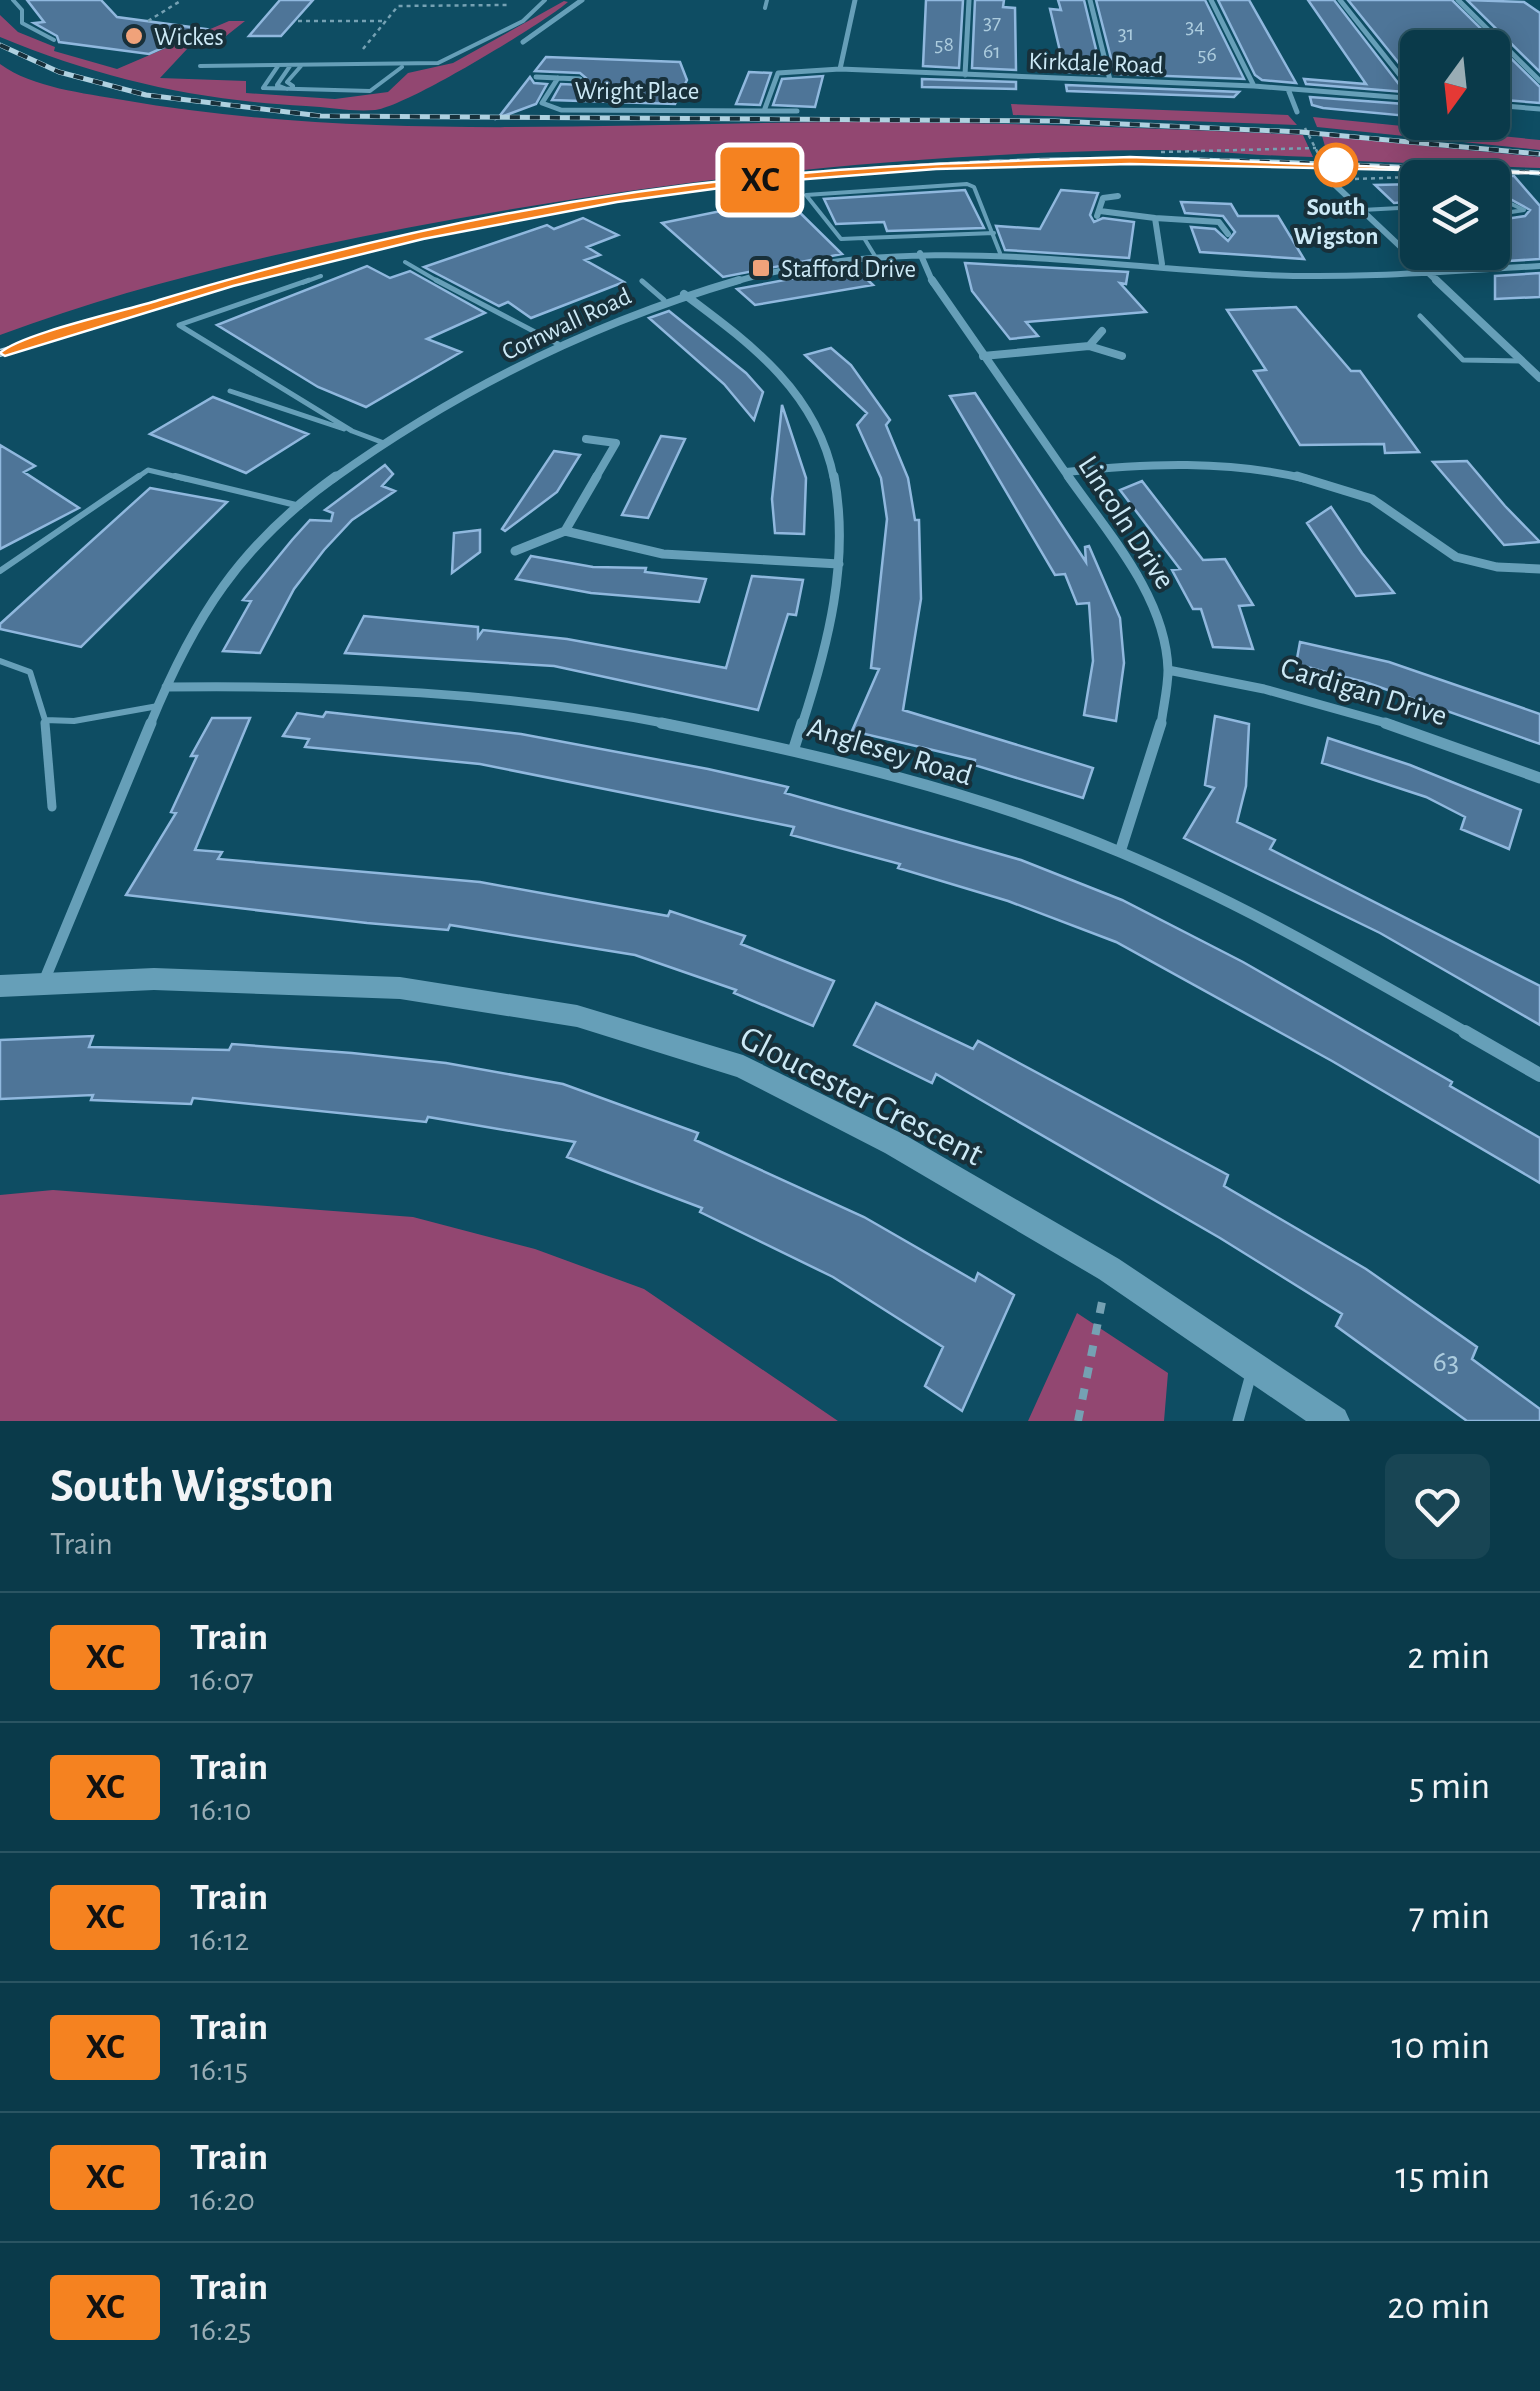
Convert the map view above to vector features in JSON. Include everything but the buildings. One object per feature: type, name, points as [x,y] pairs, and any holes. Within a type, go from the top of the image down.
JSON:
[{"type":"street","points":[[522,42],[582,0]]},
{"type":"street","points":[[840,69],[855,0]]},
{"type":"street","points":[[965,75],[969,0]]},
{"type":"street","points":[[1090,0],[1110,80]]},
{"type":"street","points":[[1210,0],[1254,86]]},
{"type":"street","points":[[1340,0],[1400,76]]},
{"type":"street","points":[[1458,0],[1540,81]]},
{"type":"street","name":"Kirkdale Road","points":[[764,110],[775,76],[791,70],[840,69],[1254,86],[1400,97]]},
{"type":"street","points":[[536,77],[580,79]]},
{"type":"street","name":"Wright Place","points":[[558,78],[543,100],[551,109],[797,111]]},
{"type":"street","points":[[1288,88],[1298,112]]},
{"type":"street","points":[[1510,106],[1540,109]]},
{"type":"street","points":[[1333,183],[1540,378]]},
{"type":"street","points":[[1118,196],[1103,198],[1098,203],[1098,214],[1219,222],[1228,234]]},
{"type":"street","points":[[1154,218],[1162,264]]},
{"type":"street","name":"Cornwall Road","points":[[44,981],[166,687],[202,612],[234,570],[300,506],[384,444],[558,344],[684,294],[782,270],[920,252],[1000,253],[1268,274],[1540,266]]},
{"type":"street","name":"Lincoln Drive","points":[[920,252],[937,292],[1130,564],[1158,617],[1168,670],[1160,732],[1120,852]]},
{"type":"street","points":[[684,294],[779,370],[821,430],[837,481],[838,564],[828,639],[794,748]]},
{"type":"street","points":[[1089,346],[1102,331]]},
{"type":"street","points":[[983,356],[1089,346],[1122,356]]},
{"type":"street","points":[[566,532],[616,443],[586,440]]},
{"type":"street","points":[[1066,472],[1114,466],[1228,466],[1288,476],[1365,496],[1458,558],[1501,568],[1540,569]]},
{"type":"street","points":[[515,551],[566,532],[603,543],[699,555],[838,564]]},
{"type":"street","name":"Cardigan Drive","points":[[1168,670],[1248,682],[1386,720],[1540,778]]},
{"type":"street","name":"Anglesey Road","points":[[166,687],[274,684],[442,690],[581,706],[794,748],[995,808],[1120,852],[1300,940],[1540,1075]]},
{"type":"street","name":"Gloucester Crescent","points":[[0,986],[154,978],[400,988],[577,1016],[743,1067],[894,1144],[1108,1270],[1334,1421]]},
{"type":"lane","points":[[13,0],[22,10],[22,24],[54,40]]},
{"type":"lane","points":[[200,66],[385,66],[456,58],[533,15],[545,0]]},
{"type":"lane","points":[[764,8],[767,0]]},
{"type":"lane","points":[[278,66],[264,88],[378,89],[396,70],[412,65]]},
{"type":"lane","points":[[290,66],[278,80],[280,88],[320,90]]},
{"type":"lane","points":[[300,66],[289,86],[320,90]]},
{"type":"lane","points":[[385,66],[396,70]]},
{"type":"lane","points":[[994,233],[841,239],[806,195],[967,184],[974,188],[994,233],[1000,253]]},
{"type":"lane","points":[[1510,203],[1524,210],[1510,212]]},
{"type":"lane","points":[[1362,210],[1400,208]]},
{"type":"lane","points":[[864,238],[875,256]]},
{"type":"lane","points":[[405,262],[509,322],[558,344]]},
{"type":"lane","points":[[321,276],[178,324],[352,431]]},
{"type":"lane","points":[[642,282],[664,300]]},
{"type":"lane","points":[[1420,316],[1463,360],[1522,361]]},
{"type":"lane","points":[[230,391],[384,444]]},
{"type":"lane","points":[[0,570],[148,470],[300,506]]},
{"type":"lane","points":[[0,662],[30,672],[44,720],[52,807]]},
{"type":"lane","points":[[44,720],[65,724],[137,706],[158,706]]},
{"type":"lane","points":[[1238,1421],[1254,1365]]},
{"type":"path","points":[[148,22],[182,0]]},
{"type":"path","points":[[298,21],[388,21],[402,0]]},
{"type":"path","points":[[398,6],[508,5]]},
{"type":"path","points":[[356,60],[382,21]]},
{"type":"path","points":[[1161,152],[1317,150],[1312,142]]},
{"type":"path","points":[[1350,179],[1400,177]]},
{"type":"path","points":[[1078,1421],[1108,1270]]},
{"type":"shaded area","points":[[568,2],[473,64],[391,106],[375,110],[187,93],[75,65],[0,37],[0,15],[18,32],[55,47],[54,51],[117,69],[229,21],[245,21],[221,40],[188,48],[160,78],[246,81],[246,93],[335,99],[388,92],[408,73],[453,63]]},
{"type":"shaded area","points":[[0,64],[28,79],[76,92],[215,113],[308,122],[496,127],[871,122],[1141,128],[1303,135],[1313,157],[1167,150],[973,156],[800,170],[627,191],[455,219],[282,254],[111,298],[0,335]]},
{"type":"shaded area","points":[[1011,104],[1288,115],[1297,125],[1013,115]]},
{"type":"shaded area","points":[[1313,117],[1400,126],[1400,136],[1317,127]]},
{"type":"shaded area","points":[[1322,136],[1540,157],[1540,168],[1510,167],[1510,160],[1329,160]]},
{"type":"shaded area","points":[[1510,137],[1540,140],[1540,150],[1443,140],[1510,140]]},
{"type":"shaded area","points":[[53,1190],[413,1217],[535,1249],[644,1289],[838,1421],[0,1421],[0,1195]]},
{"type":"shaded area","points":[[1077,1313],[1168,1373],[1164,1421],[1028,1421]]},
{"type":"railway","points":[[0,45],[59,72],[146,95],[321,116],[1055,121],[1301,132],[1540,154]]},
{"type":"railway","points":[[231,283],[419,235],[515,216],[803,175],[997,162],[1133,159],[1540,173]]},
{"type":"railway","points":[[0,353],[240,280]]},
{"type":"train","name":"XC","points":[[0,353],[228,283],[423,236],[562,208],[757,180],[999,162],[1130,160],[1540,173]]},
{"type":"place","name":"Wickes","points":[[134,36]]},
{"type":"place","name":"South Wigston","points":[[1336,165]]},
{"type":"place","name":"Stafford Drive","points":[[761,268]]}]
